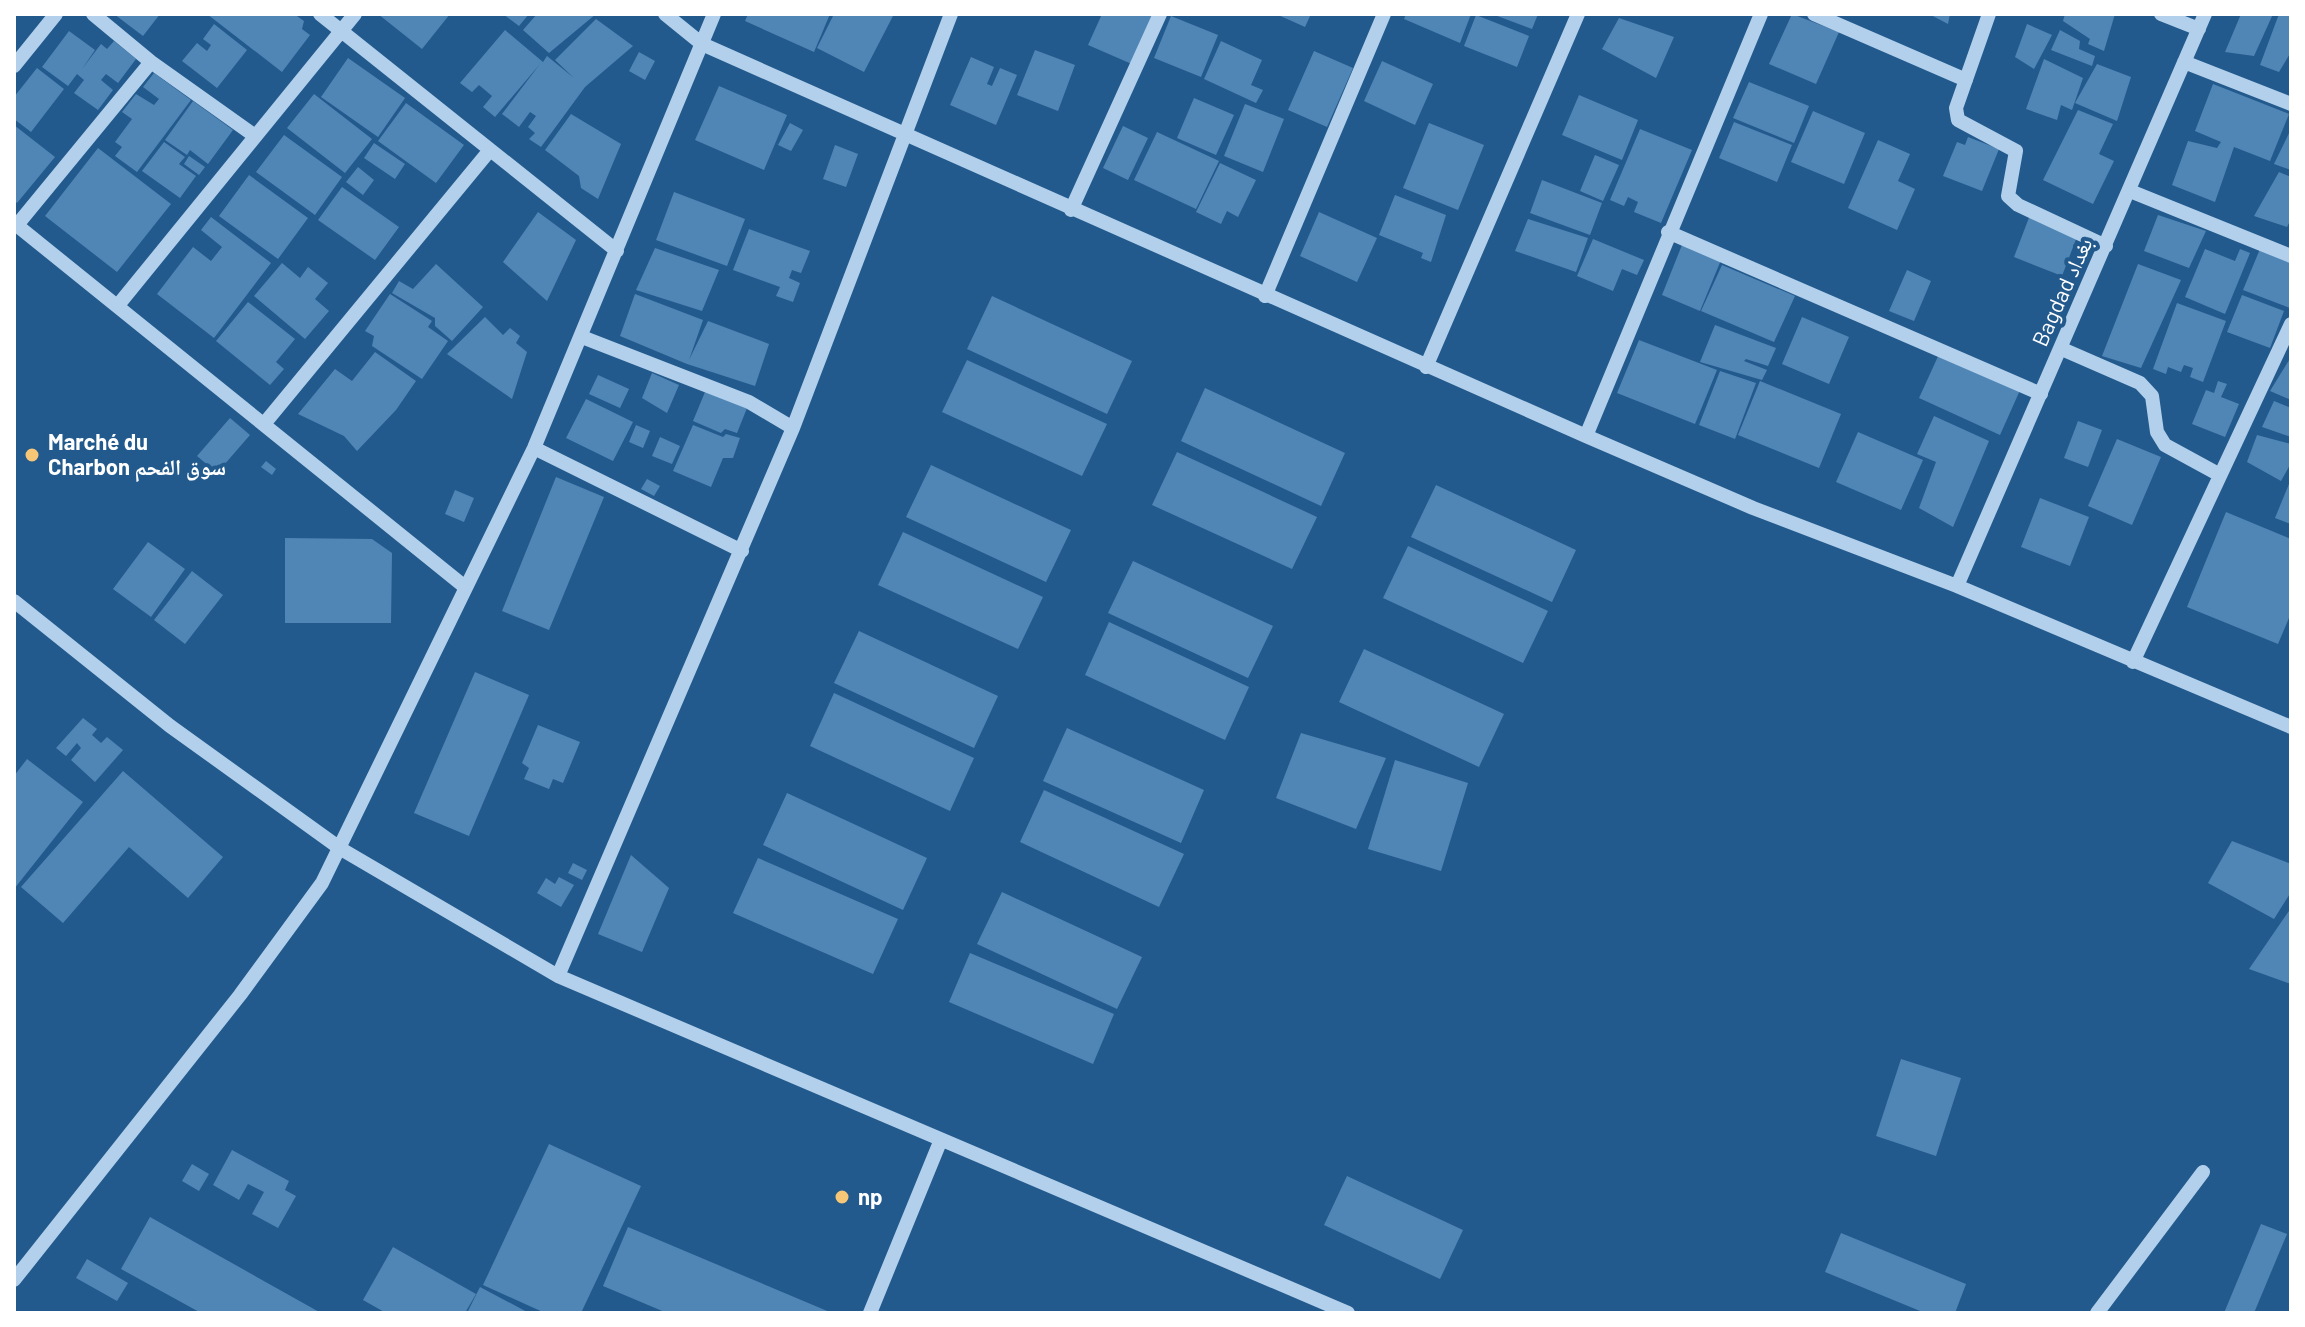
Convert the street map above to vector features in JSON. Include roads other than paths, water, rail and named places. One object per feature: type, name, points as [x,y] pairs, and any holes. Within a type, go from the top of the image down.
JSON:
[{"type":"street","points":[[14,66],[56,14]]},
{"type":"street","points":[[93,14],[151,62],[255,136]]},
{"type":"street","points":[[320,14],[617,251]]},
{"type":"street","points":[[119,304],[355,14]]},
{"type":"street","points":[[665,14],[702,44],[1426,367],[1753,508],[1957,586],[2291,727]]},
{"type":"street","points":[[14,1280],[292,928],[341,849],[534,448],[714,14]]},
{"type":"street","points":[[558,976],[793,428],[951,14]]},
{"type":"street","points":[[1071,210],[1160,14]]},
{"type":"street","points":[[1265,296],[1384,14]]},
{"type":"street","points":[[1426,367],[1578,14]]},
{"type":"street","points":[[1586,436],[1761,14]]},
{"type":"street","points":[[1814,14],[1966,80]]},
{"type":"street","points":[[1989,14],[1956,108],[1958,120],[2016,151],[2008,196],[2018,205],[2106,246]]},
{"type":"street","points":[[2161,14],[2199,29]]},
{"type":"street","name":"Bagdad بغداد","points":[[1957,586],[2205,14]]},
{"type":"street","points":[[151,62],[16,224],[119,304],[465,587]]},
{"type":"street","points":[[2184,62],[2291,104]]},
{"type":"street","points":[[264,424],[490,150]]},
{"type":"street","points":[[2130,191],[2291,256]]},
{"type":"street","points":[[1668,232],[2041,394]]},
{"type":"street","points":[[2133,662],[2291,324]]},
{"type":"street","points":[[582,337],[749,402],[793,428]]},
{"type":"street","points":[[2062,349],[2140,383],[2152,396],[2157,432],[2165,445],[2220,475]]},
{"type":"street","points":[[534,448],[742,551]]},
{"type":"street","points":[[14,601],[170,726],[341,849],[558,976],[940,1142],[1348,1313]]},
{"type":"street","points":[[870,1313],[940,1142]]},
{"type":"street","points":[[2097,1313],[2203,1172]]},
{"type":"place","name":"Marché du Charbon سوق الفحم","points":[[32,455]]},
{"type":"place","name":"np","points":[[842,1197]]}]
